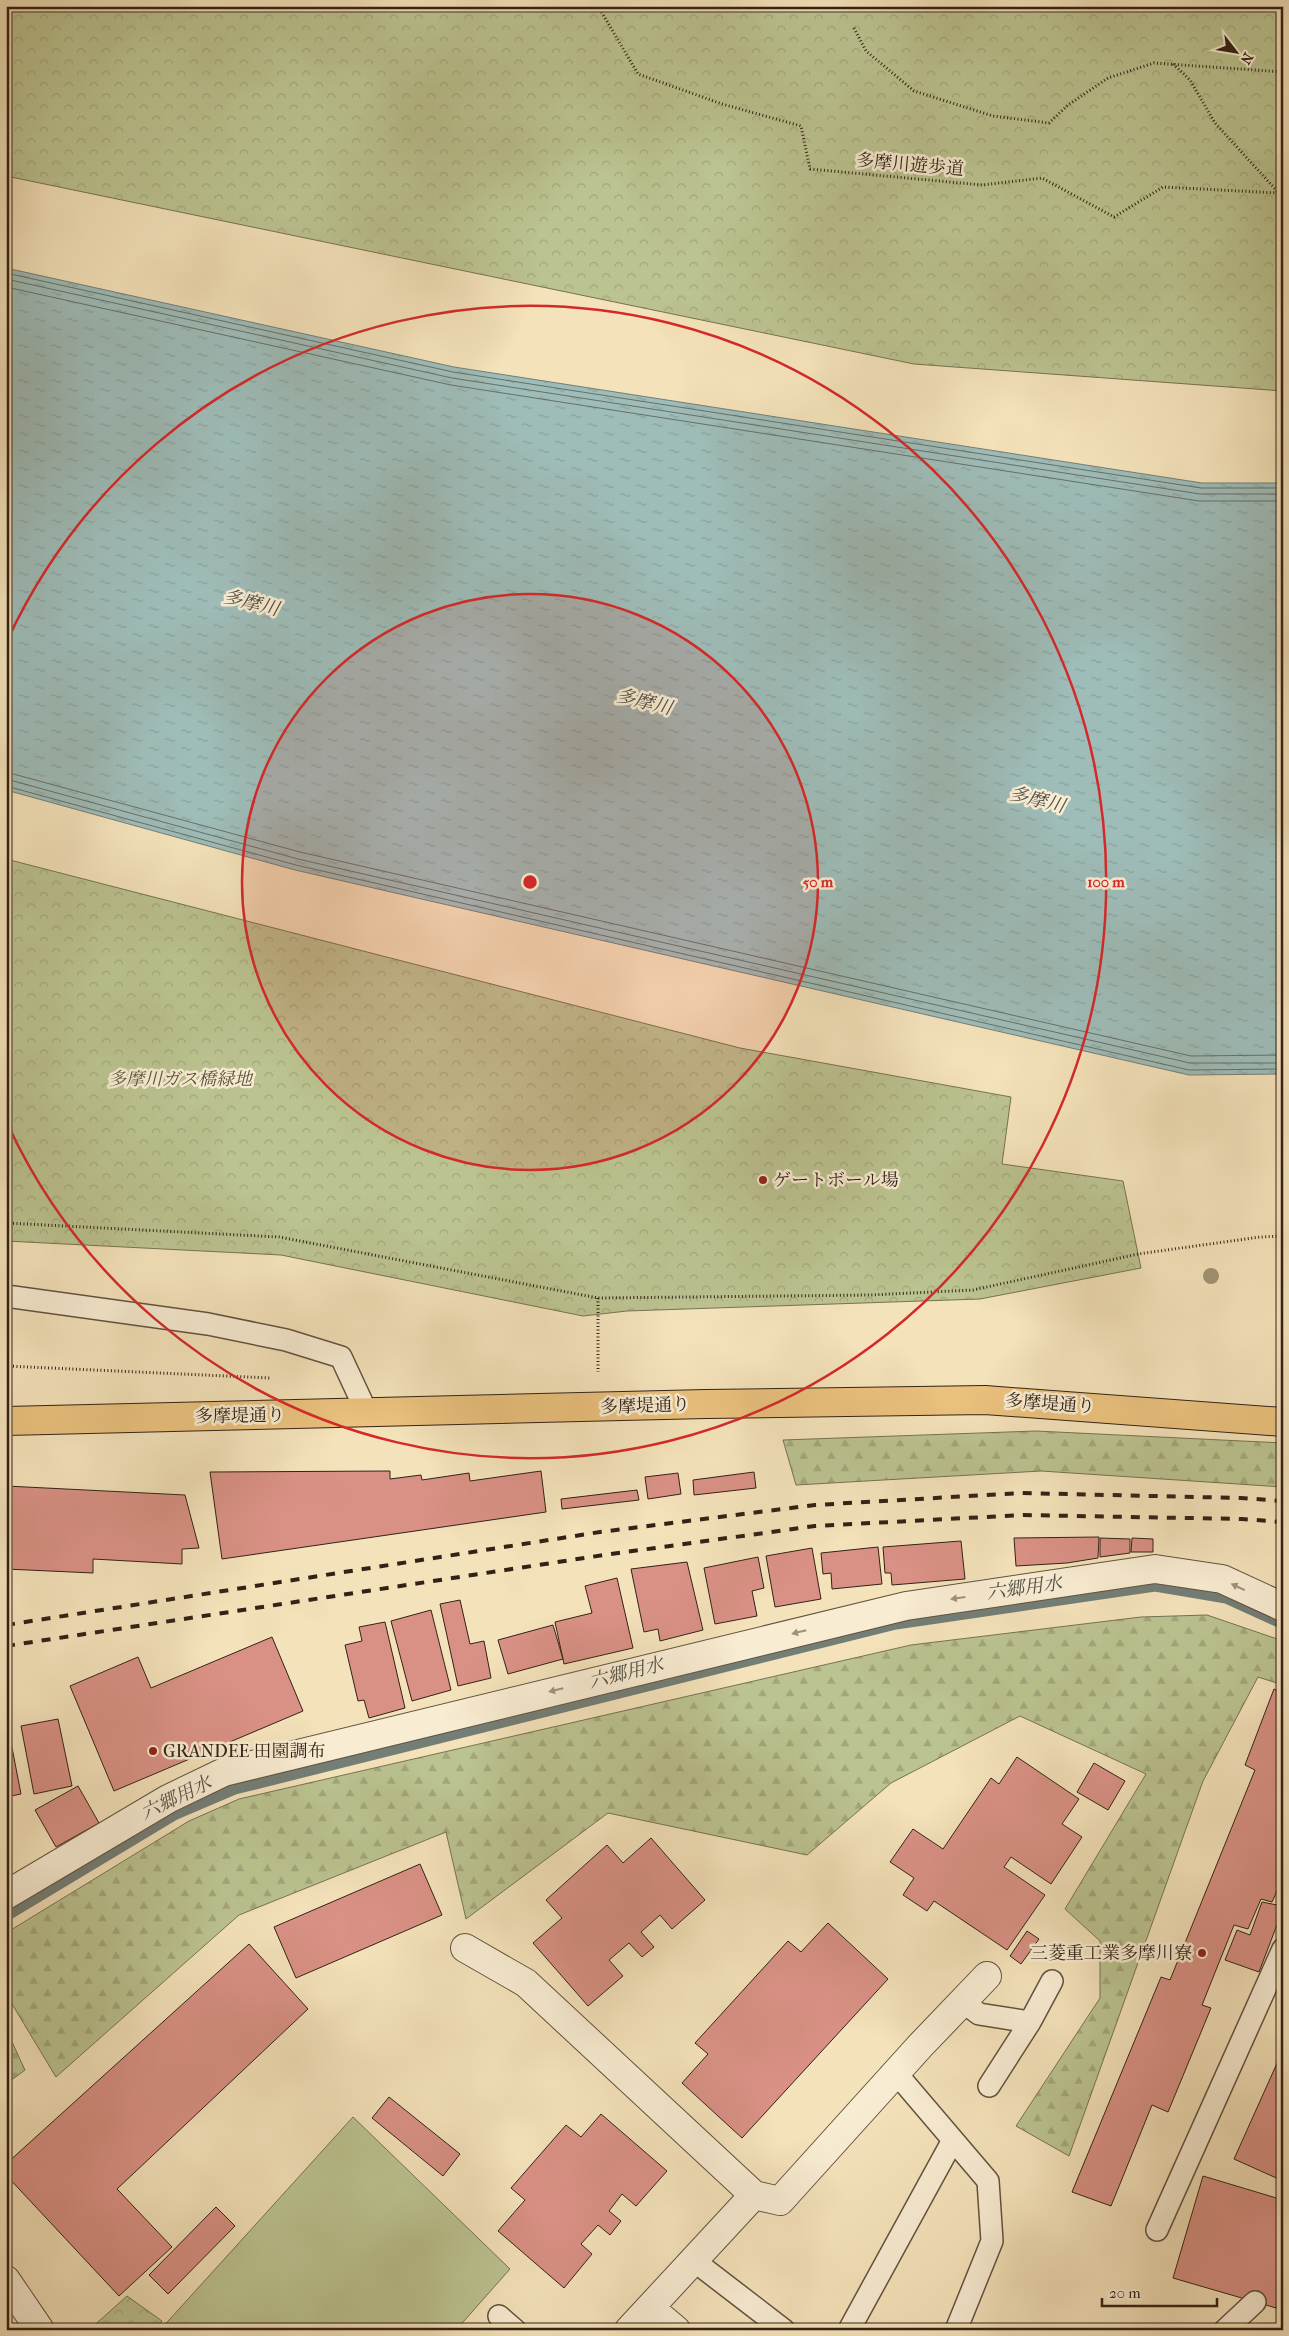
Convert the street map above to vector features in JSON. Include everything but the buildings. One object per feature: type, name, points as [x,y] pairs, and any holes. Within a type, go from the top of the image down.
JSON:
[{"type":"main road","name":"多摩堤通り","points":[[6,1422],[985,1400],[1061,1404],[1242,1421],[1283,1422]]},
{"type":"street","points":[[6,1895],[168,1799],[224,1772],[906,1606],[1155,1569],[1222,1579],[1283,1608]]},
{"type":"street","points":[[465,1948],[526,1983],[754,2195],[780,2202],[896,2073],[987,1976]]},
{"type":"street","points":[[629,2330],[754,2195]]},
{"type":"street","points":[[6,2280],[40,2330]]},
{"type":"street","points":[[650,2308],[676,2330]]},
{"type":"lane","points":[[6,1296],[208,1324],[286,1340],[341,1357],[367,1413]]},
{"type":"lane","points":[[1157,2230],[1283,1949]]},
{"type":"lane","points":[[989,2086],[1030,2022],[1052,1981]]},
{"type":"lane","points":[[963,2002],[979,2014],[1030,2022]]},
{"type":"lane","points":[[896,2073],[988,2181],[992,2242],[956,2330]]},
{"type":"lane","points":[[849,2330],[953,2140]]},
{"type":"lane","points":[[693,2260],[784,2330]]},
{"type":"lane","points":[[1225,2330],[1254,2302]]},
{"type":"lane","points":[[499,2316],[515,2330]]},
{"type":"path","name":"多摩川遊歩道","points":[[598,6],[638,74],[722,104],[801,126],[810,169],[982,185],[1042,178],[1114,217],[1163,187],[1278,193],[1283,196]]},
{"type":"path","points":[[854,28],[866,51],[914,91],[992,116],[1049,123],[1068,105],[1108,78],[1154,63],[1283,72]]},
{"type":"path","points":[[1173,64],[1190,80],[1215,123],[1278,193]]},
{"type":"path","points":[[6,1223],[279,1237],[598,1298],[870,1295],[973,1290],[1138,1254],[1260,1237],[1283,1236]]},
{"type":"path","points":[[598,1298],[598,1375]]},
{"type":"path","points":[[6,1366],[274,1378]]},
{"type":"green space","points":[[6,6],[1283,6],[1283,391],[914,364],[6,176]]},
{"type":"green space","name":"多摩川ガス橋緑地","points":[[6,859],[740,1048],[1011,1097],[1002,1164],[1123,1181],[1141,1268],[980,1299],[627,1311],[583,1316],[281,1255],[6,1241]]},
{"type":"green space","points":[[1036,1431],[1283,1443],[1283,1487],[1041,1471],[796,1485],[783,1440]]},
{"type":"green space","points":[[1207,1615],[1283,1641],[1283,1685],[1258,1677],[1203,1781],[1069,2156],[1016,2126],[1100,1998],[1100,1941],[1065,1909],[1146,1774],[1020,1716],[891,1783],[807,1855],[608,1813],[466,1919],[446,1832],[239,1915],[56,2077],[6,1994],[6,1933],[189,1821],[239,1799],[911,1645],[1141,1617]]},
{"type":"green space","points":[[6,2029],[25,2070],[6,2084]]},
{"type":"green space","points":[[353,2117],[510,2269],[456,2330],[160,2330]]},
{"type":"green space","points":[[127,2296],[162,2321],[155,2330],[89,2330]]},
{"type":"water","name":"多摩川","points":[[6,268],[454,367],[1202,483],[1283,483],[1283,1074],[1189,1075],[295,870],[6,790]]},
{"type":"waterway","name":"六郷用水","points":[[6,1916],[174,1815],[235,1789],[896,1624],[1155,1586],[1226,1598],[1283,1624]]},
{"type":"railway","points":[[6,1625],[600,1532],[815,1505],[1021,1493],[1241,1498],[1283,1501]]},
{"type":"railway","points":[[6,1646],[604,1555],[815,1526],[1023,1515],[1242,1519],[1283,1522]]},
{"type":"place","name":"ゲートボール場","points":[[763,1180]]},
{"type":"place","name":"GRANDEE 田園調布","points":[[153,1751]]},
{"type":"place","name":"三菱重工業多摩川寮","points":[[1202,1953]]}]
